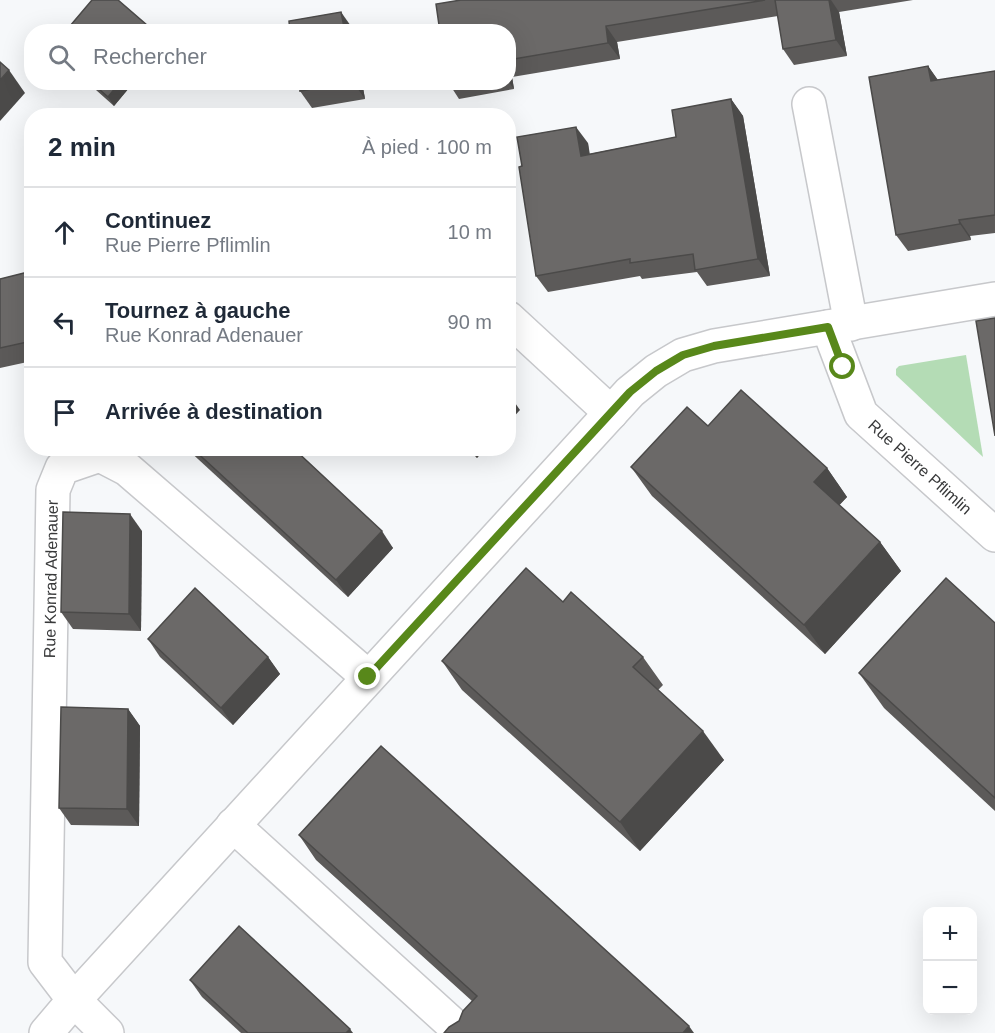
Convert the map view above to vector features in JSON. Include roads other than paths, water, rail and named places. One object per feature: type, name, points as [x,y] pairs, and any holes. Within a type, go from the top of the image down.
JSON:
[{"type":"street","name":"Rue Pierre Pflimlin","points":[[809,104],[839,326],[861,414],[995,535]]},
{"type":"street","points":[[46,1033],[610,413],[630,392],[656,371],[683,355],[714,346],[995,299]]},
{"type":"street","points":[[516,325],[610,413]]},
{"type":"street","name":"Rue Konrad Adenauer","points":[[97,456],[62,468],[53,490],[45,962],[74,1000],[107,1033]]},
{"type":"street","name":"Rue Konrad Adenauer","points":[[102,456],[127,469],[368,677]]},
{"type":"street","points":[[233,825],[450,1029]]}]
